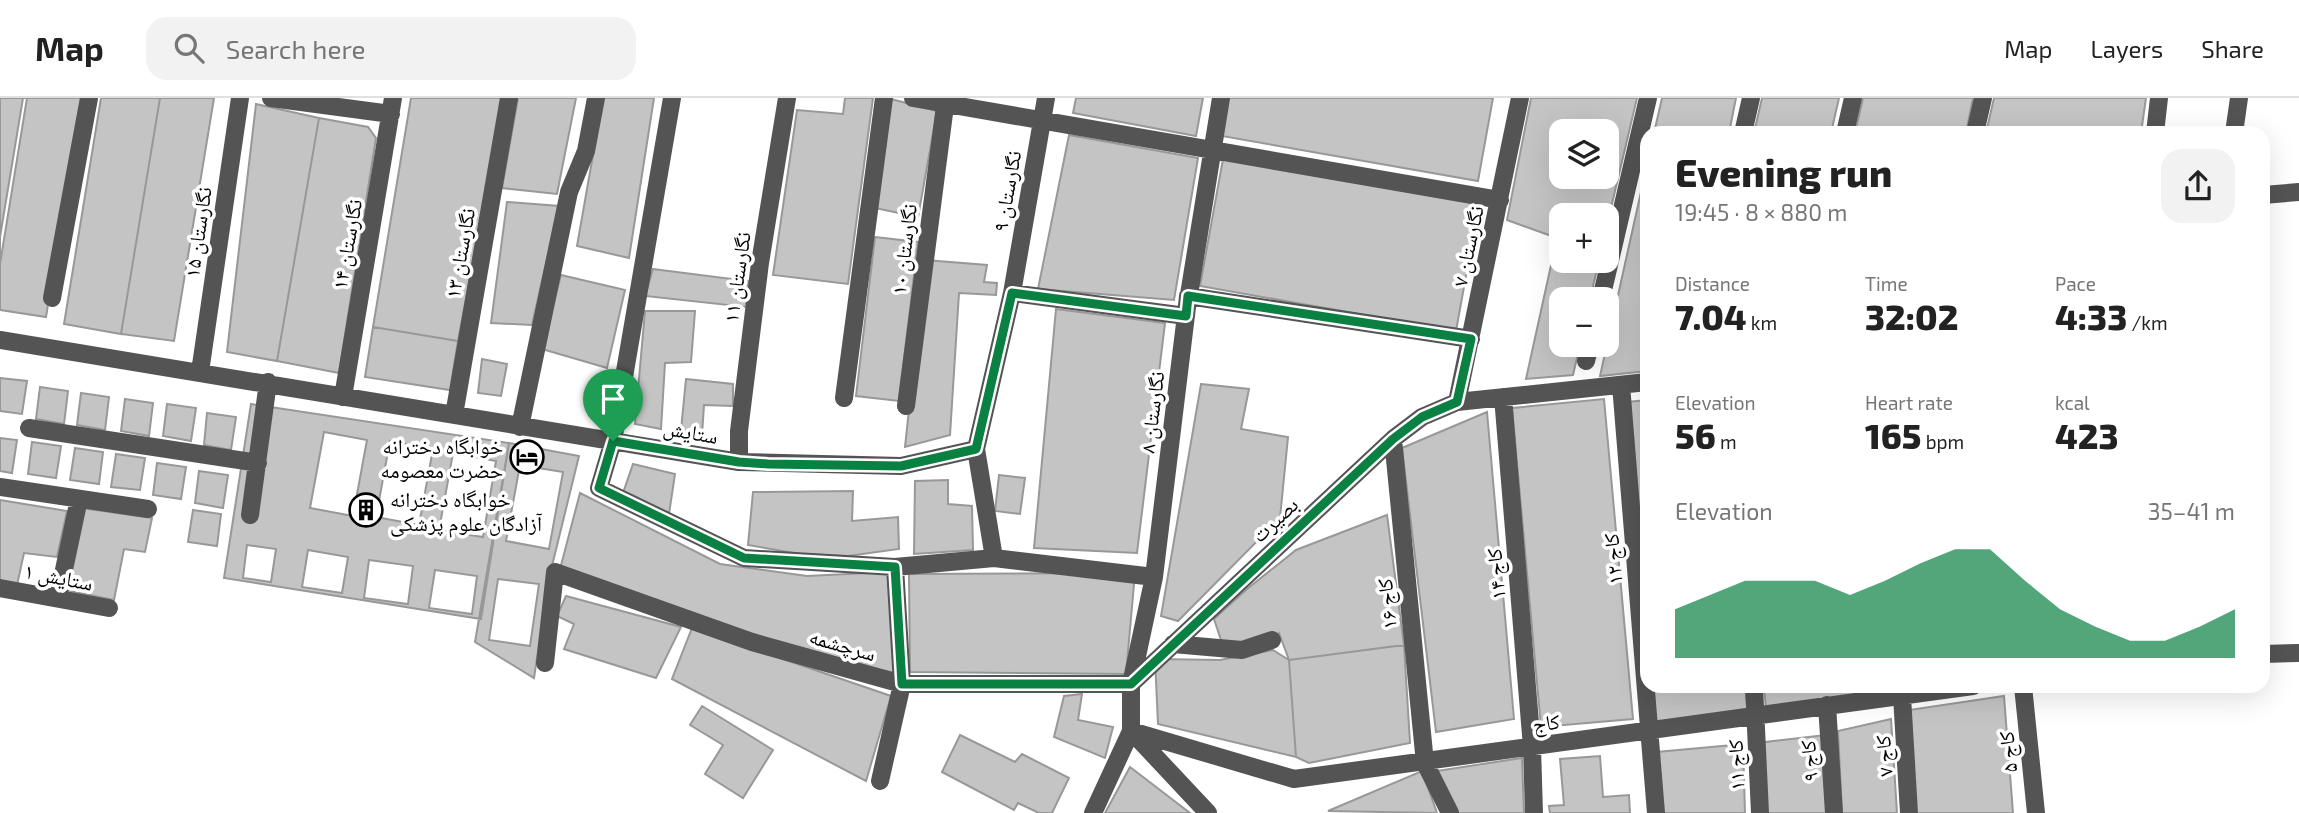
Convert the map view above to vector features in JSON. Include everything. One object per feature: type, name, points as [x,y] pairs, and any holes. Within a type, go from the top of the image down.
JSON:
[{"type":"street","points":[[52,298],[89,98]]},
{"type":"street","name":"نگارستان ۱۵","points":[[200,372],[240,98]]},
{"type":"street","points":[[271,98],[392,106]]},
{"type":"street","name":"نگارستان ۱۳","points":[[454,415],[509,98]]},
{"type":"street","points":[[520,427],[569,192],[586,151],[596,98]]},
{"type":"street","points":[[672,98],[613,441],[599,488],[744,558],[895,567],[994,558],[1154,577]]},
{"type":"street","name":"نگارستان ۱۱","points":[[739,462],[739,431],[760,263],[787,98]]},
{"type":"street","points":[[844,398],[884,98]]},
{"type":"street","points":[[913,98],[1500,200]]},
{"type":"street","name":"نگارستان ۹","points":[[1012,293],[1046,98]]},
{"type":"street","points":[[1220,98],[1188,296],[1471,339]]},
{"type":"street","name":"نگارستان ۷","points":[[1457,402],[1520,98]]},
{"type":"street","points":[[1641,126],[1648,98]]},
{"type":"street","points":[[1745,126],[1751,98]]},
{"type":"street","points":[[1847,126],[1853,98]]},
{"type":"street","points":[[1977,126],[1983,98]]},
{"type":"street","points":[[2156,126],[2159,98]]},
{"type":"street","points":[[2235,126],[2239,98]]},
{"type":"street","name":"نگارستان ۱۰","points":[[906,406],[945,102]]},
{"type":"street","name":"نگارستان ۱۴","points":[[343,397],[392,106]]},
{"type":"street","points":[[1604,287],[1640,132]]},
{"type":"street","points":[[2270,194],[2299,192]]},
{"type":"street","points":[[994,558],[976,449],[1012,293],[1186,316]]},
{"type":"street","name":"نگارستان ۸","points":[[1131,731],[1131,684],[1154,577],[1188,296]]},
{"type":"street","name":"ستایش","points":[[0,340],[739,462],[901,466],[976,449]]},
{"type":"street","points":[[250,515],[268,383]]},
{"type":"street","name":"بصیرت","points":[[1131,684],[1393,439],[1422,417],[1457,402],[1640,383]]},
{"type":"street","name":"کاج ۱۲","points":[[1621,385],[1640,628]]},
{"type":"street","name":"کاج ۱۴","points":[[1503,397],[1532,747],[1534,813]]},
{"type":"street","points":[[29,428],[258,463]]},
{"type":"street","name":"کاج ۱۶","points":[[1393,439],[1425,763]]},
{"type":"street","points":[[0,487],[148,509]]},
{"type":"street","points":[[58,598],[79,499]]},
{"type":"street","points":[[880,781],[902,684],[895,567]]},
{"type":"street","name":"سرچشمه","points":[[545,663],[555,572],[752,642],[902,684],[1131,684]]},
{"type":"street","name":"ستایش ۱","points":[[0,587],[109,608]]},
{"type":"street","points":[[1173,644],[1242,650],[1272,640]]},
{"type":"street","points":[[2270,654],[2299,653]]},
{"type":"street","name":"کاج ۱۲","points":[[1645,693],[1656,813]]},
{"type":"street","name":"کاج ۱۱","points":[[1754,693],[1760,813]]},
{"type":"street","name":"کاج","points":[[1131,731],[1294,779],[1756,716],[1827,705],[1853,694],[1902,696],[1922,693]]},
{"type":"street","name":"کاج ۵","points":[[2024,693],[2036,813]]},
{"type":"street","name":"کاج ۷","points":[[1902,696],[1909,813]]},
{"type":"street","name":"کاج ۹","points":[[1827,705],[1834,813]]},
{"type":"street","points":[[1093,813],[1131,731],[1208,813]]},
{"type":"street","points":[[1425,763],[1450,813]]},
{"type":"building","points":[[0,98],[27,98],[0,264]]},
{"type":"building","points":[[23,98],[82,98],[46,317],[0,310],[0,237]]},
{"type":"building","points":[[101,98],[160,98],[121,334],[64,324]]},
{"type":"building","points":[[160,98],[214,98],[174,341],[121,334]]},
{"type":"building","points":[[411,98],[504,98],[458,341],[373,327]]},
{"type":"building","points":[[518,98],[576,98],[557,194],[502,188]]},
{"type":"building","points":[[603,98],[654,98],[629,258],[577,246]]},
{"type":"building","points":[[845,98],[873,98],[848,284],[773,275],[797,110],[843,114]]},
{"type":"building","points":[[1076,98],[1203,98],[1196,136],[1073,113]]},
{"type":"building","points":[[1228,98],[1493,98],[1478,181],[1222,136]]},
{"type":"building","points":[[1531,98],[1637,98],[1619,174],[1619,119],[1549,119],[1549,189],[1615,189],[1612,203],[1549,203],[1549,235],[1507,220]]},
{"type":"building","points":[[1662,98],[1736,98],[1730,126],[1656,126]]},
{"type":"building","points":[[1762,98],[1839,98],[1833,126],[1756,126]]},
{"type":"building","points":[[1863,98],[1973,98],[1967,126],[1857,126]]},
{"type":"building","points":[[1994,98],[2146,98],[2142,126],[1988,126]]},
{"type":"building","points":[[891,99],[937,111],[918,217],[875,208]]},
{"type":"building","points":[[256,104],[319,118],[277,361],[227,352]]},
{"type":"building","points":[[319,118],[368,127],[376,138],[339,373],[277,361]]},
{"type":"building","points":[[1069,135],[1198,158],[1174,300],[1038,289]]},
{"type":"building","points":[[1223,159],[1479,204],[1456,331],[1200,286]]},
{"type":"building","points":[[1640,196],[1640,372],[1600,376],[1604,357],[1619,357],[1619,291]]},
{"type":"building","points":[[507,202],[559,206],[532,325],[491,323]]},
{"type":"building","points":[[875,237],[918,242],[899,401],[856,396]]},
{"type":"building","points":[[925,260],[987,265],[984,282],[997,283],[996,295],[959,293],[950,435],[905,447]]},
{"type":"building","points":[[653,269],[748,281],[746,307],[645,296]]},
{"type":"building","points":[[1549,273],[1596,273],[1593,287],[1549,287],[1549,357],[1577,357],[1573,375],[1526,379]]},
{"type":"building","points":[[561,275],[625,290],[607,368],[542,349]]},
{"type":"building","points":[[1056,309],[1165,323],[1137,553],[1034,548]]},
{"type":"building","points":[[645,311],[695,311],[691,362],[665,363],[661,429],[635,424]]},
{"type":"building","points":[[373,327],[458,341],[450,390],[365,377]]},
{"type":"building","points":[[482,359],[507,364],[501,396],[478,393]]},
{"type":"building","points":[[0,378],[27,381],[22,414],[0,411]]},
{"type":"building","points":[[686,379],[733,384],[733,406],[704,405],[702,435],[681,430]]},
{"type":"building","points":[[1201,384],[1249,389],[1241,429],[1288,437],[1280,518],[1178,621],[1161,616]]},
{"type":"building","points":[[40,387],[68,391],[64,424],[36,419]]},
{"type":"building","points":[[81,393],[109,397],[105,430],[77,425]]},
{"type":"building","points":[[125,399],[153,403],[149,436],[121,431]]},
{"type":"building","points":[[1604,399],[1633,719],[1541,727],[1512,408]]},
{"type":"building","points":[[1640,401],[1640,546],[1627,402]]},
{"type":"building","points":[[167,404],[196,408],[191,441],[163,436]]},
{"type":"building","name":"خوابگاه دخترانه آزادگان علوم پزشکی","points":[[251,404],[509,443],[481,619],[224,578]]},
{"type":"building","points":[[1487,412],[1514,719],[1436,732],[1402,448]]},
{"type":"building","points":[[207,413],[236,417],[231,450],[204,445]]},
{"type":"building","points":[[324,432],[367,440],[353,516],[310,508]]},
{"type":"building","points":[[0,438],[17,440],[12,473],[0,471]]},
{"type":"building","points":[[390,441],[433,449],[419,525],[376,517]]},
{"type":"building","points":[[32,442],[61,446],[56,478],[28,474]]},
{"type":"building","points":[[509,443],[579,456],[549,578],[534,678],[475,642]]},
{"type":"building","points":[[75,448],[103,452],[99,484],[70,480]]},
{"type":"building","points":[[453,453],[496,461],[483,537],[439,530]]},
{"type":"building","points":[[116,454],[145,458],[140,490],[111,487]]},
{"type":"building","points":[[157,463],[186,467],[181,499],[153,495]]},
{"type":"building","points":[[633,464],[675,474],[669,514],[623,493]]},
{"type":"building","points":[[520,465],[563,472],[549,549],[506,541]]},
{"type":"building","points":[[199,471],[228,475],[223,508],[195,503]]},
{"type":"building","points":[[999,475],[1025,478],[1020,514],[995,511]]},
{"type":"building","points":[[948,480],[948,504],[972,506],[973,550],[914,554],[915,481]]},
{"type":"building","points":[[853,491],[852,521],[898,517],[899,549],[848,556],[800,554],[748,545],[753,492]]},
{"type":"building","points":[[580,493],[720,564],[807,576],[889,572],[895,673],[828,658],[667,608],[560,569]]},
{"type":"building","points":[[0,500],[67,511],[57,557],[24,553],[17,585],[0,582]]},
{"type":"building","points":[[82,508],[152,518],[145,552],[124,549],[114,600],[65,590]]},
{"type":"building","points":[[193,510],[221,514],[217,546],[188,542]]},
{"type":"building","points":[[1387,515],[1404,645],[1289,660],[1279,633],[1272,640],[1224,649],[1214,619],[1247,589],[1296,550]]},
{"type":"building","points":[[247,545],[276,549],[271,582],[243,578]]},
{"type":"building","points":[[308,550],[348,557],[342,593],[302,587]]},
{"type":"building","points":[[369,560],[413,566],[408,604],[364,598]]},
{"type":"building","points":[[435,570],[477,576],[472,614],[429,608]]},
{"type":"building","points":[[1135,573],[1126,674],[910,672],[909,574]]},
{"type":"building","points":[[498,579],[539,584],[530,646],[489,640]]},
{"type":"building","points":[[566,596],[681,627],[656,678],[564,649],[574,624],[557,616]]},
{"type":"building","points":[[692,628],[891,696],[866,781],[672,679]]},
{"type":"building","points":[[1404,645],[1410,743],[1309,763],[1296,757],[1289,660]]},
{"type":"building","points":[[1273,650],[1289,660],[1296,757],[1158,724],[1155,659],[1220,660]]},
{"type":"building","points":[[1653,693],[1746,693],[1748,713],[1656,722]]},
{"type":"building","points":[[1765,693],[1858,693],[1858,700],[1766,709]]},
{"type":"building","points":[[1082,694],[1078,720],[1113,727],[1105,758],[1054,737],[1064,696]]},
{"type":"building","points":[[2004,696],[2013,813],[1912,813],[1909,710]]},
{"type":"building","points":[[702,706],[773,750],[743,798],[705,774],[723,745],[690,725]]},
{"type":"building","points":[[1891,719],[1897,813],[1842,813],[1838,731]]},
{"type":"building","points":[[960,735],[1015,762],[1022,754],[1069,778],[1052,813],[1039,813],[1018,803],[1014,810],[942,772]]},
{"type":"building","points":[[1825,735],[1827,813],[1759,813],[1757,743]]},
{"type":"building","points":[[1743,744],[1745,813],[1657,813],[1657,752]]},
{"type":"building","points":[[1600,756],[1603,797],[1629,795],[1630,813],[1550,813],[1549,806],[1564,805],[1560,759]]},
{"type":"building","points":[[1522,758],[1524,813],[1453,813],[1430,772]]},
{"type":"building","points":[[1130,767],[1190,813],[1105,813]]},
{"type":"building","points":[[1422,771],[1437,813],[1328,811]]},
{"type":"place","name":"خوابگاه دخترانه حضرت معصومه","points":[[527,457]]},
{"type":"place","name":"خوابگاه دخترانه آزادگان علوم پزشکی","points":[[366,510]]},
{"type":"route","points":[[1012,293],[1186,316],[1188,296],[1471,339],[1457,402],[1422,417],[1393,439],[1131,684],[902,684],[895,567],[744,558],[599,488],[613,441],[739,462],[768,464],[901,466],[976,449],[1012,293]]}]
